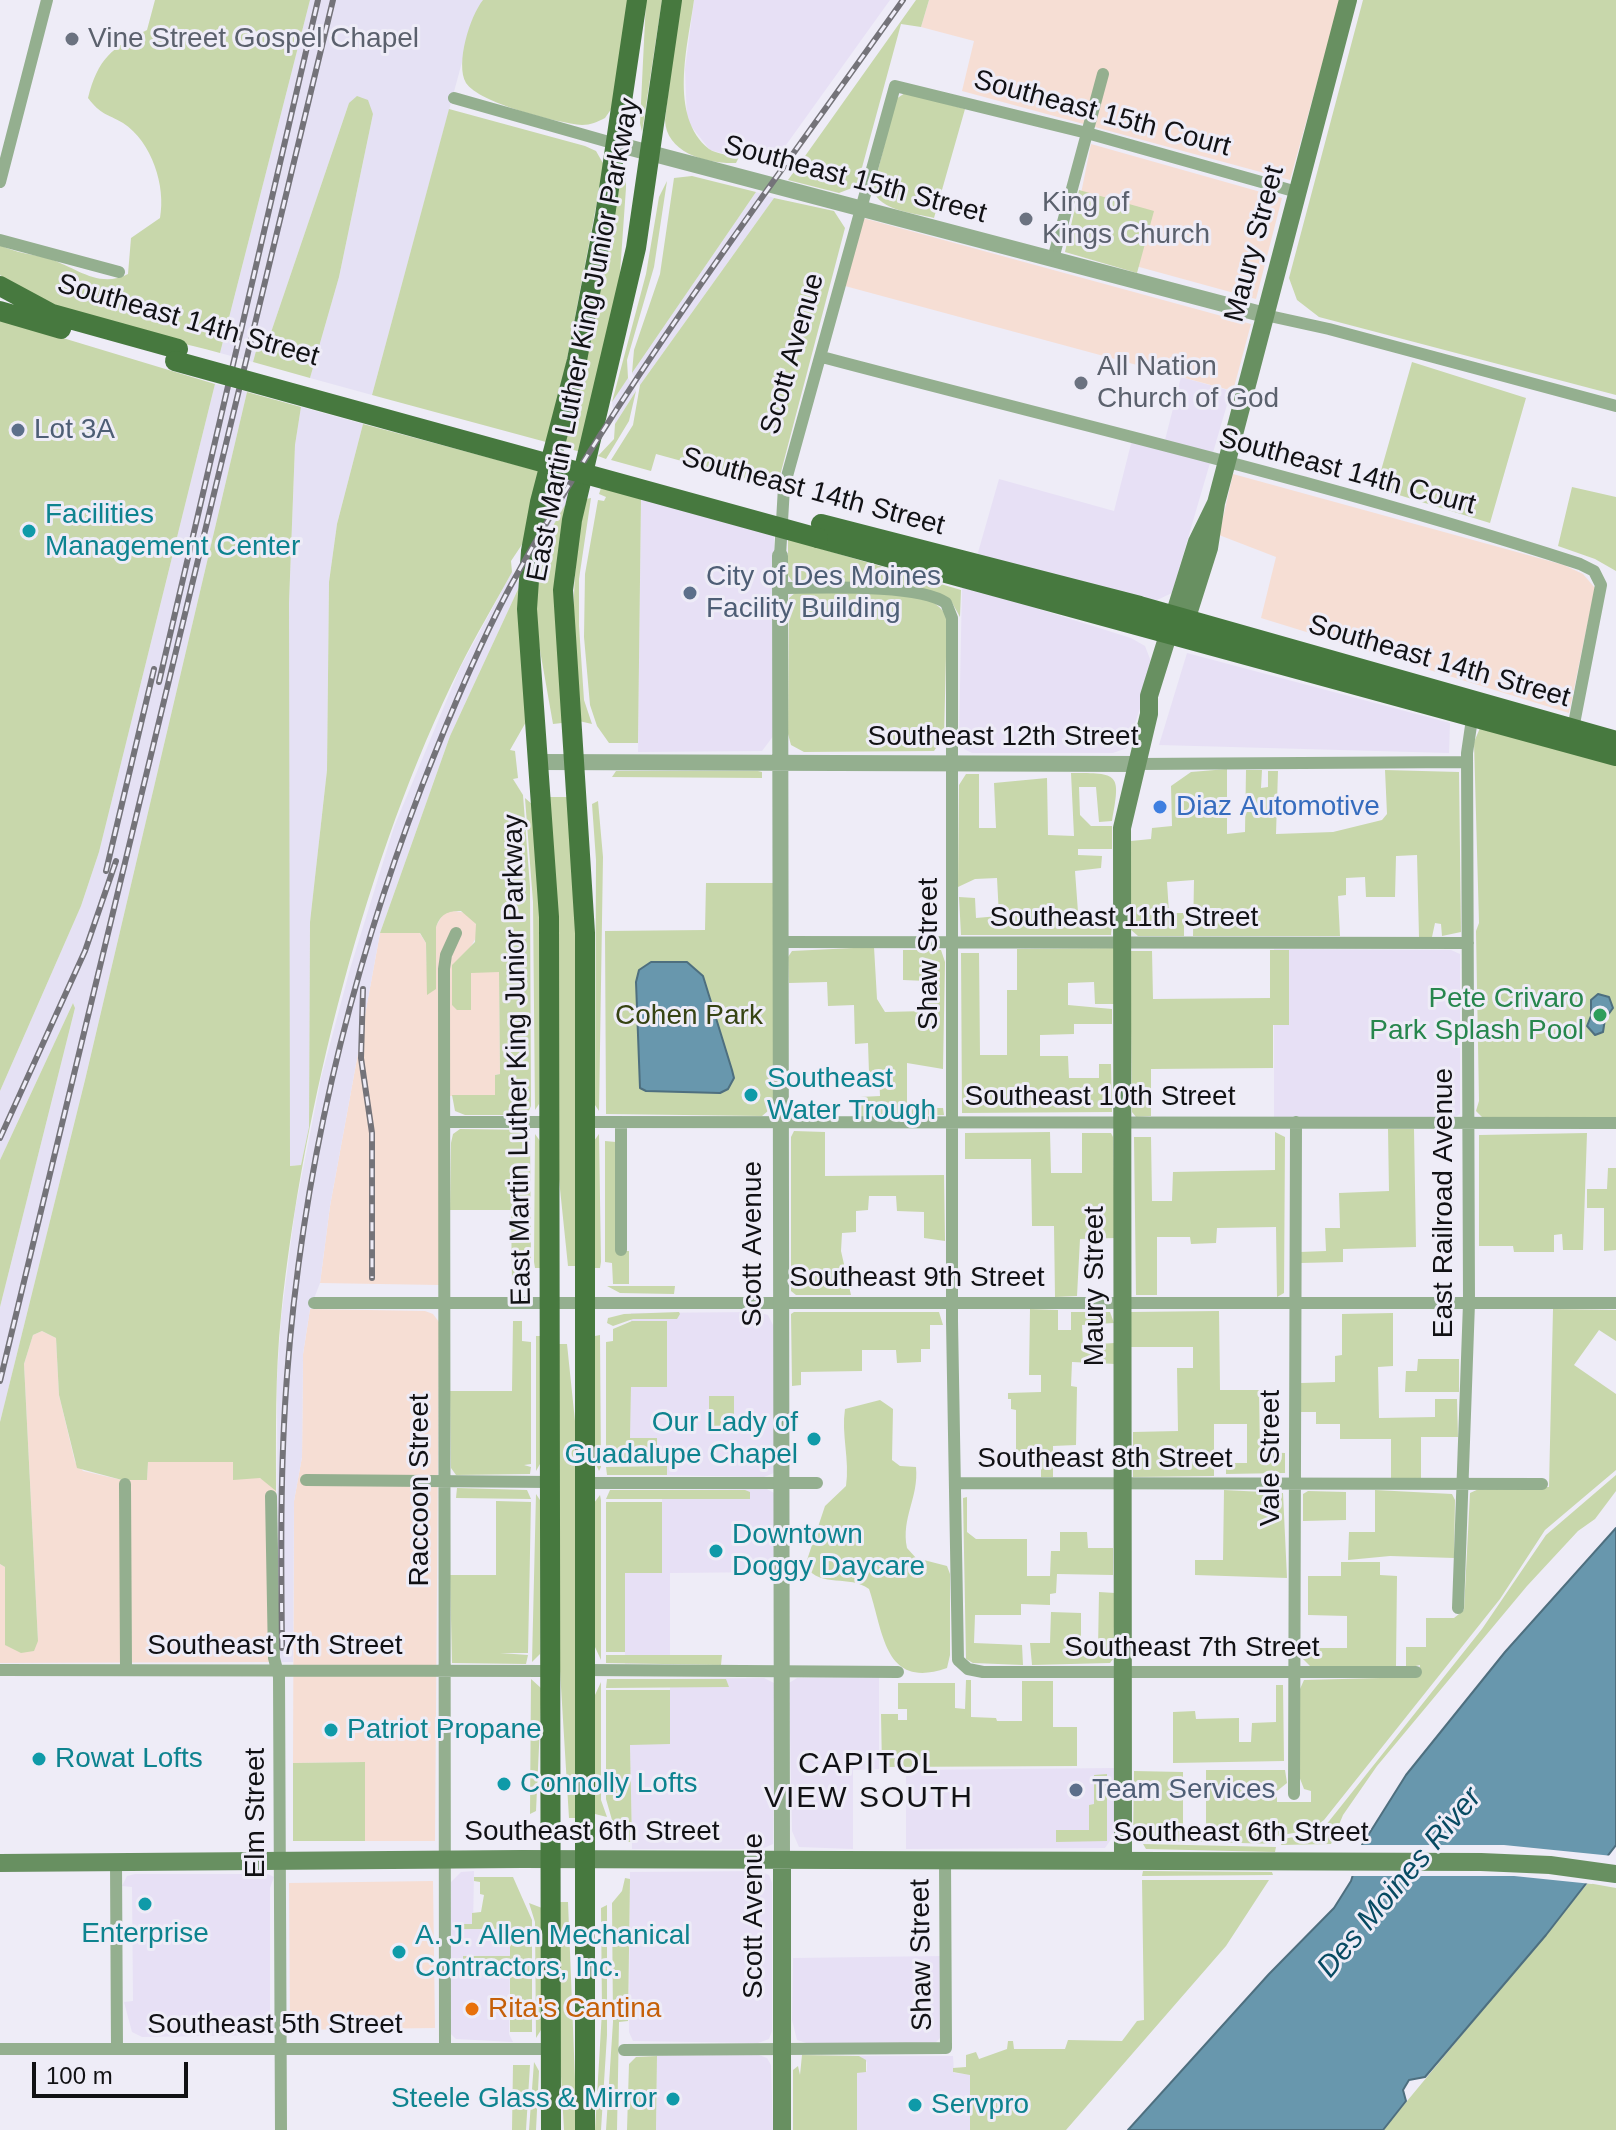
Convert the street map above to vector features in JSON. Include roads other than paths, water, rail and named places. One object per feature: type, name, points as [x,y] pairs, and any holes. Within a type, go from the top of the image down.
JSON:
[{"type":"main road","name":"East Martin Luther King Junior Parkway","points":[[551,2130],[549,917],[528,637],[531,551],[593,285],[637,0]]},
{"type":"main road","name":"East Martin Luther King Junior Parkway","points":[[585,2130],[584,896],[563,621],[565,562],[627,296],[672,0]]},
{"type":"main road","name":"Maury Street","points":[[1123,1860],[1122,828],[1149,714],[1149,696],[1209,548],[1216,503],[1348,0]]},
{"type":"main road","name":"Southeast 14th Street","points":[[0,286],[52,314],[176,355]]},
{"type":"main road","name":"Southeast 14th Street","points":[[0,311],[176,355],[1178,627],[1571,736],[1616,756]]},
{"type":"main road","name":"Southeast 14th Street","points":[[1571,736],[1616,741]]},
{"type":"main road","name":"Southeast 6th Street","points":[[0,1863],[445,1860],[1519,1862],[1616,1874]]},
{"type":"main road","name":"Scott Avenue","points":[[782,1860],[782,2130]]},
{"type":"street","points":[[0,182],[3,160],[47,0]]},
{"type":"street","points":[[1053,259],[1103,74]]},
{"type":"street","name":"Southeast 15th Court","points":[[895,86],[1087,133],[1297,192]]},
{"type":"street","name":"Scott Avenue","points":[[782,1860],[780,556],[784,487],[895,86]]},
{"type":"street","name":"Southeast 15th Street","points":[[454,98],[616,144],[1616,406]]},
{"type":"street","points":[[2,241],[119,272]]},
{"type":"street","name":"Southeast 14th Court","points":[[822,357],[1425,514],[1594,571],[1601,585],[1571,736]]},
{"type":"street","name":"Shaw Street","points":[[780,588],[845,588],[925,594],[946,603],[952,618],[952,1302],[956,1654],[968,1669]]},
{"type":"street","name":"East Railroad Avenue","points":[[1458,1608],[1465,1484],[1469,1303],[1467,762],[1473,709]]},
{"type":"street","name":"Southeast 12th Street","points":[[539,762],[1467,762]]},
{"type":"street","name":"Raccoon Street","points":[[445,2049],[444,969],[446,955],[456,933]]},
{"type":"street","name":"Southeast 11th Street","points":[[781,942],[1468,943]]},
{"type":"street","points":[[446,1122],[549,1122]]},
{"type":"street","name":"Southeast 10th Street","points":[[585,1122],[1616,1123]]},
{"type":"street","points":[[621,1122],[621,1250]]},
{"type":"street","name":"Vale Street","points":[[1294,1794],[1296,1122]]},
{"type":"street","name":"Southeast 9th Street","points":[[314,1303],[1616,1303]]},
{"type":"street","points":[[306,1480],[550,1482]]},
{"type":"street","points":[[585,1483],[817,1483]]},
{"type":"street","name":"Southeast 8th Street","points":[[955,1483],[1542,1484]]},
{"type":"street","points":[[125,1484],[126,1670]]},
{"type":"street","name":"Elm Street","points":[[271,1496],[274,1658],[277,1670],[281,2130]]},
{"type":"street","name":"Southeast 7th Street","points":[[968,1669],[1416,1672]]},
{"type":"street","name":"Southeast 7th Street","points":[[0,1670],[550,1671]]},
{"type":"street","points":[[586,1670],[898,1672]]},
{"type":"street","name":"Shaw Street","points":[[782,2049],[946,2048],[945,1860]]},
{"type":"street","points":[[116,1863],[117,2049]]},
{"type":"street","name":"Southeast 5th Street","points":[[0,2049],[551,2049]]},
{"type":"street","points":[[624,2050],[782,2049]]},
{"type":"water","points":[[651,962],[687,962],[703,976],[734,1078],[728,1089],[720,1093],[646,1091],[640,1088],[636,982],[639,970]]},
{"type":"water","name":"Pete Crivaro Park Splash Pool","points":[[1598,994],[1609,997],[1613,1008],[1605,1019],[1603,1032],[1595,1035],[1587,1026],[1591,1016],[1591,1000]]},
{"type":"water","name":"Des Moines River","points":[[1616,1528],[1616,1845],[1546,1935],[1425,2077],[1409,2080],[1403,2090],[1406,2101],[1383,2130],[1128,2130],[1269,1974],[1334,1908],[1351,1881],[1362,1845],[1406,1775],[1505,1652]]},
{"type":"railway","points":[[159,682],[318,0]]},
{"type":"railway","points":[[0,1381],[333,0]]},
{"type":"railway","points":[[282,1648],[285,1410],[304,1225],[317,1151],[351,1003],[372,930],[422,786],[452,710],[510,587],[600,435],[698,288],[903,0]]},
{"type":"railway","points":[[106,871],[154,669]]},
{"type":"railway","points":[[0,1138],[85,951],[116,861]]},
{"type":"railway","points":[[363,989],[361,1058],[372,1133],[372,1278]]},
{"type":"place","name":"Vine Street Gospel Chapel","points":[[72,39]]},
{"type":"place","name":"King of Kings Church","points":[[1026,219]]},
{"type":"place","name":"All Nation Church of God","points":[[1081,383]]},
{"type":"place","name":"Lot 3A","points":[[18,430]]},
{"type":"place","name":"Facilities Management Center","points":[[29,531]]},
{"type":"place","name":"City of Des Moines Facility Building","points":[[690,593]]},
{"type":"place","name":"Diaz Automotive","points":[[1160,807]]},
{"type":"place","name":"Pete Crivaro Park Splash Pool","points":[[1600,1015]]},
{"type":"place","name":"Southeast Water Trough","points":[[751,1095]]},
{"type":"place","name":"Our Lady of Guadalupe Chapel","points":[[814,1439]]},
{"type":"place","name":"Downtown Doggy Daycare","points":[[716,1551]]},
{"type":"place","name":"Patriot Propane","points":[[331,1730]]},
{"type":"place","name":"Rowat Lofts","points":[[39,1759]]},
{"type":"place","name":"Connolly Lofts","points":[[504,1784]]},
{"type":"place","name":"Team Services","points":[[1076,1790]]},
{"type":"place","name":"Enterprise","points":[[145,1904]]},
{"type":"place","name":"A. J. Allen Mechanical Contractors, Inc.","points":[[399,1952]]},
{"type":"place","name":"Rita's Cantina","points":[[472,2009]]},
{"type":"place","name":"Steele Glass & Mirror","points":[[673,2099]]},
{"type":"place","name":"Servpro","points":[[915,2105]]},
{"type":"district","name":"CAPITOL VIEW SOUTH","points":[[869,1782]]},
{"type":"park label","name":"Cohen Park","points":[[689,1016]]}]
